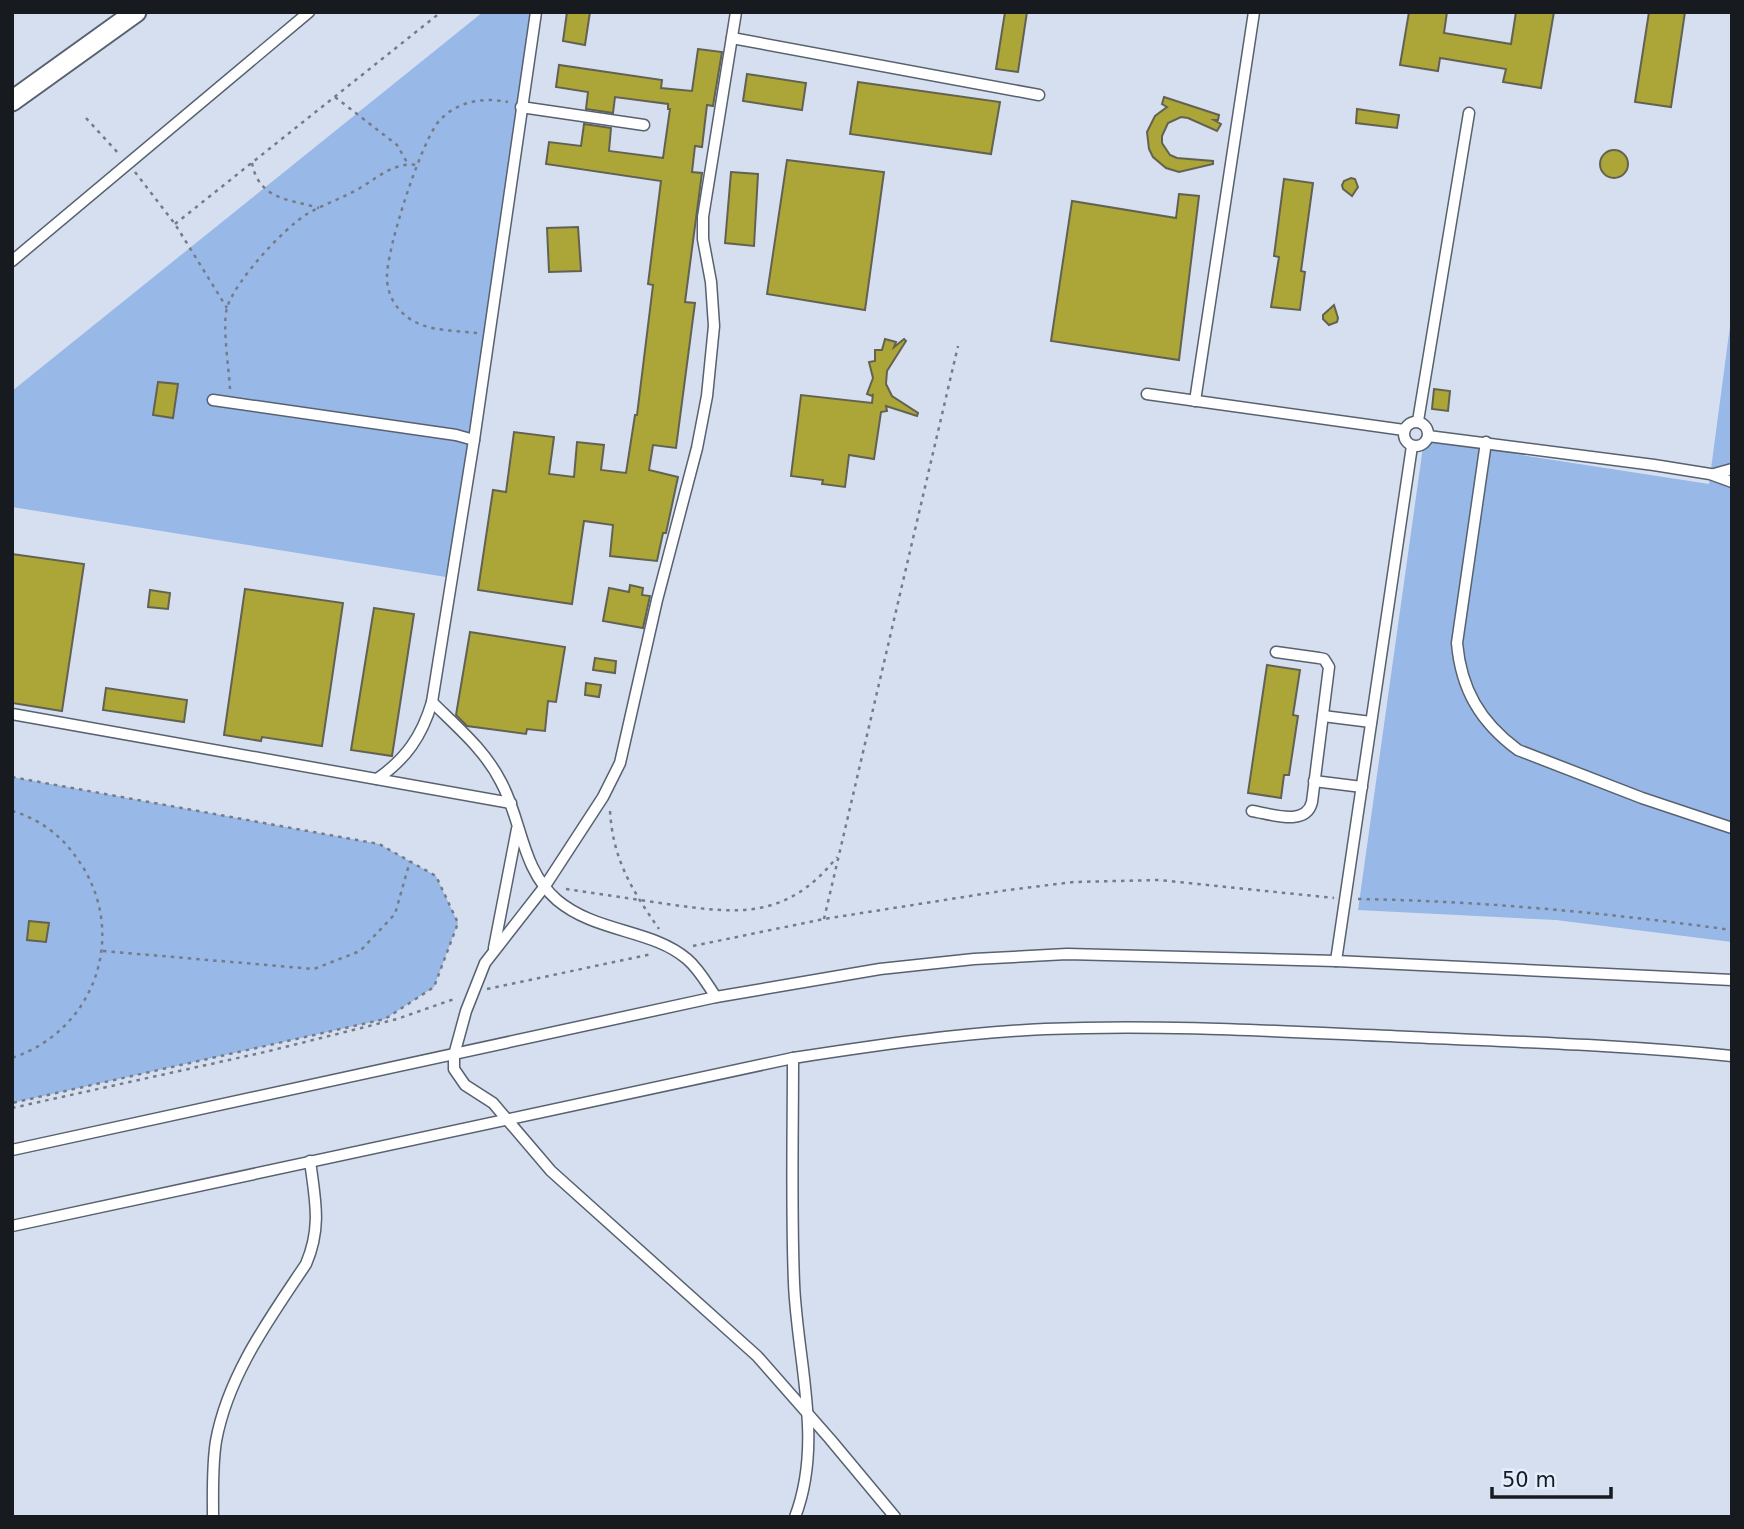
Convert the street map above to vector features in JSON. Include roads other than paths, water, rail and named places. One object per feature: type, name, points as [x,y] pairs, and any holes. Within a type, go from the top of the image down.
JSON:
[{"type":"street","points":[[12,101],[136,12]]},
{"type":"lane","points":[[12,261],[309,12]]},
{"type":"lane","points":[[377,779],[393,768],[412,747],[426,721],[432,702],[474,440],[536,12]]},
{"type":"lane","points":[[736,12],[703,217],[703,239],[714,326],[707,396],[697,448],[657,600],[625,744],[613,780],[545,886],[493,950],[471,994],[454,1055],[454,1069],[465,1085],[493,1103],[551,1171],[757,1356],[895,1517]]},
{"type":"lane","points":[[1195,401],[1254,12]]},
{"type":"lane","points":[[732,38],[1039,95]]},
{"type":"lane","points":[[522,107],[644,125]]},
{"type":"lane","points":[[1418,421],[1469,113]]},
{"type":"lane","points":[[1147,394],[1404,430]]},
{"type":"lane","points":[[213,400],[474,440]]},
{"type":"lane","points":[[1336,961],[1412,446],[1404,436],[1404,430],[1412,422],[1418,421],[1424,424],[1428,436]]},
{"type":"lane","points":[[1428,436],[1710,474],[1732,482]]},
{"type":"lane","points":[[1412,446],[1422,444],[1428,436]]},
{"type":"lane","points":[[1486,442],[1457,643],[1462,674],[1474,704],[1486,722],[1518,750],[1642,798],[1732,828]]},
{"type":"lane","points":[[1710,474],[1732,469]]},
{"type":"lane","points":[[1252,811],[1294,817],[1304,816],[1311,808],[1329,672],[1327,663],[1319,658],[1276,652]]},
{"type":"lane","points":[[432,702],[492,765],[511,803],[517,829],[533,868],[556,899],[588,920],[674,950],[695,965],[716,996]]},
{"type":"lane","points":[[12,713],[511,803]]},
{"type":"lane","points":[[1323,716],[1371,722]]},
{"type":"lane","points":[[1314,781],[1362,787]]},
{"type":"lane","points":[[493,950],[517,829]]},
{"type":"lane","points":[[12,1150],[716,996],[869,971],[1021,956],[1114,954],[1336,961],[1732,980]]},
{"type":"lane","points":[[12,1226],[793,1058],[961,1035],[1046,1029],[1118,1029],[1434,1038],[1669,1049],[1732,1056]]},
{"type":"lane","points":[[793,1058],[794,1284],[809,1445],[806,1477],[795,1517]]},
{"type":"lane","points":[[213,1517],[215,1444],[230,1391],[242,1366],[313,1249],[317,1216],[310,1161]]}]
